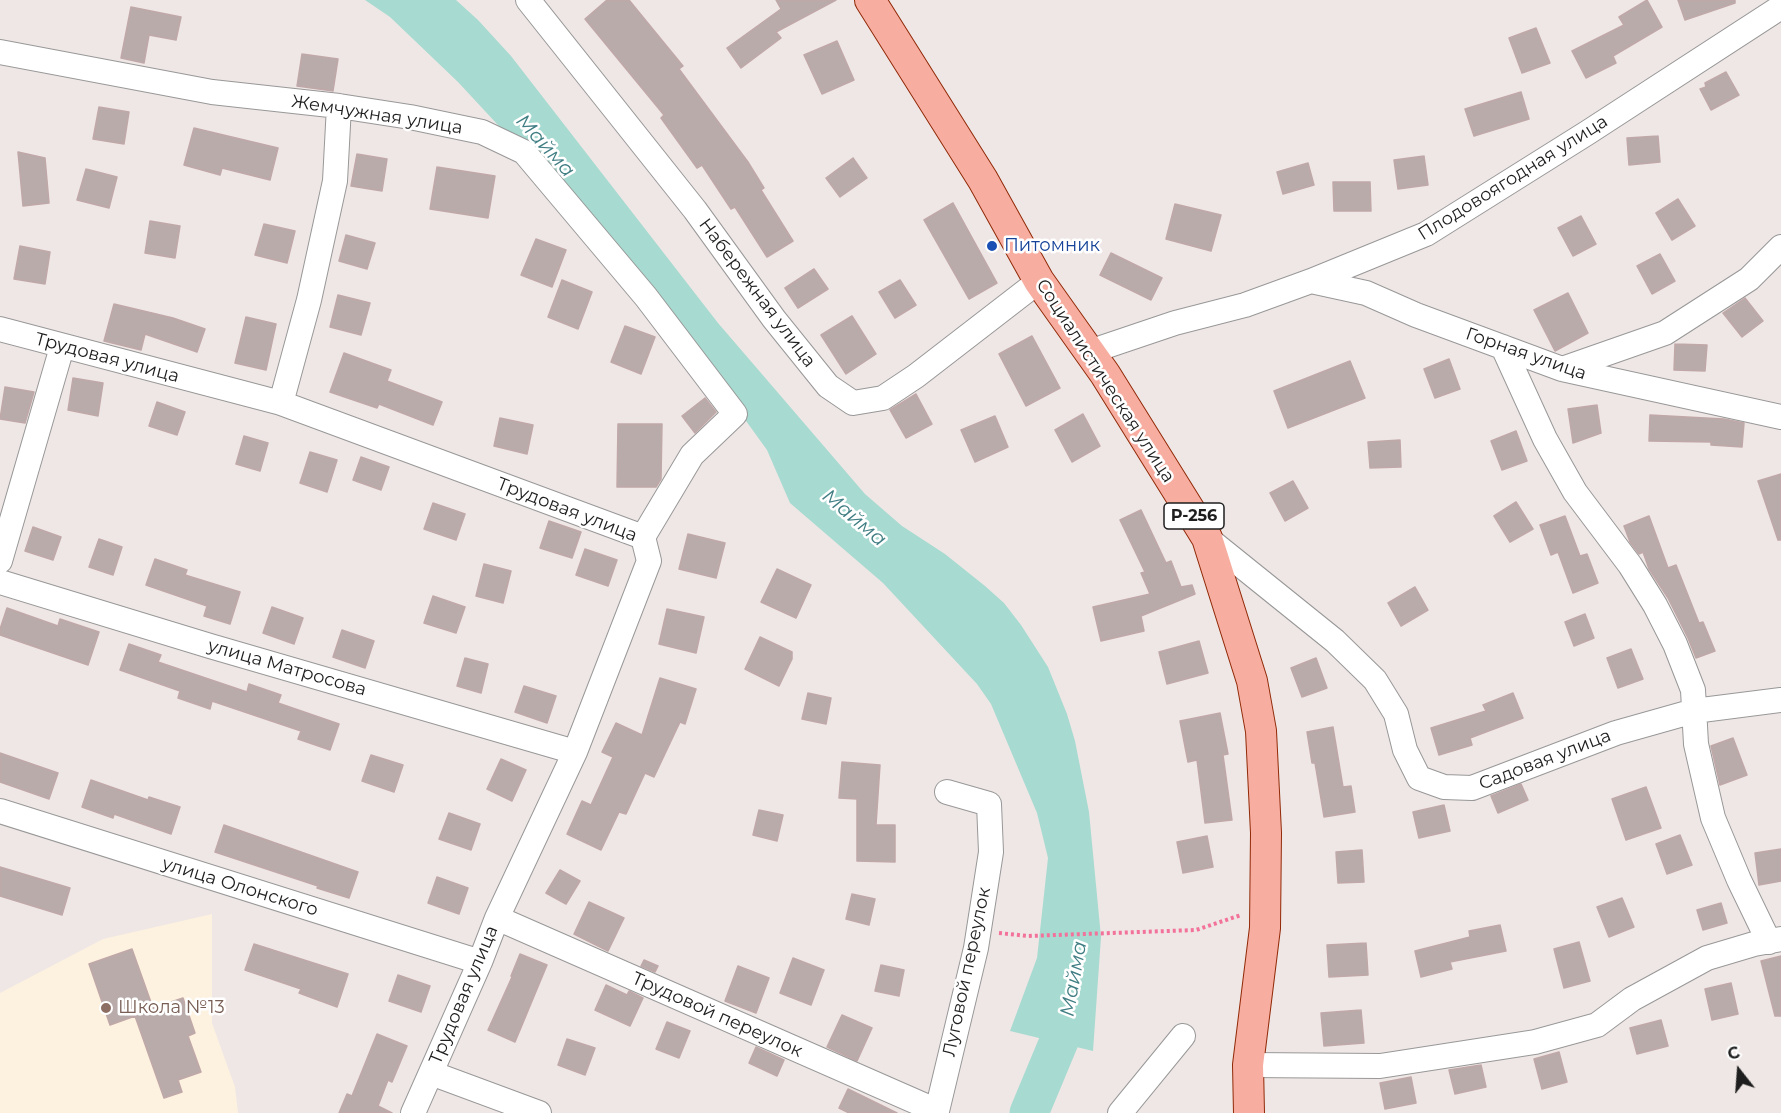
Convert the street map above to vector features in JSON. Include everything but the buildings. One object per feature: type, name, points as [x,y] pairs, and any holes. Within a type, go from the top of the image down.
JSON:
[{"type":"main road","name":"Социалистическая улица","points":[[870,0],[983,180],[1039,281],[1089,352],[1207,538],[1252,681],[1262,731],[1266,907],[1248,1065],[1249,1113]]},
{"type":"street","name":"Набережная улица","points":[[528,0],[695,210],[774,319],[828,386],[853,403],[883,398],[891,393],[1039,281]]},
{"type":"street","name":"Плодовоягодная улица","points":[[1089,352],[1175,323],[1245,305],[1426,234],[1781,7]]},
{"type":"street","name":"Жемчужная улица","points":[[0,52],[212,92],[339,106],[410,117],[482,132],[524,152],[646,297],[735,414],[692,455],[643,537]]},
{"type":"street","points":[[281,403],[309,300],[335,181],[339,106]]},
{"type":"street","points":[[1562,369],[1665,333],[1749,279],[1781,247]]},
{"type":"street","name":"Горная улица","points":[[1311,281],[1366,292],[1416,315],[1562,369],[1781,417]]},
{"type":"street","name":"Трудовая улица","points":[[0,329],[281,403],[643,537],[649,561],[575,752],[497,918],[413,1113]]},
{"type":"street","points":[[0,561],[62,347]]},
{"type":"street","points":[[1248,1065],[1380,1066],[1535,1042],[1597,1025],[1632,999],[1707,958],[1775,940],[1738,880],[1713,818],[1696,744],[1693,690],[1675,644],[1630,565],[1575,492],[1545,439],[1503,347]]},
{"type":"street","name":"Садовая улица","points":[[1207,538],[1335,641],[1376,680],[1396,714],[1405,750],[1419,778],[1444,787],[1472,788],[1616,733],[1694,711],[1781,700]]},
{"type":"street","name":"улица Матросова","points":[[0,582],[210,646],[575,752]]},
{"type":"street","name":"Луговой переулок","points":[[937,1111],[976,948],[991,852],[989,804],[947,792]]},
{"type":"street","name":"улица Олонского","points":[[0,811],[480,962]]},
{"type":"street","name":"Трудовой переулок","points":[[497,918],[937,1111]]},
{"type":"street","points":[[1120,1113],[1183,1036]]},
{"type":"street","points":[[431,1073],[539,1113]]},
{"type":"path","points":[[1028,936],[1196,930],[1266,907]]},
{"type":"shaded area","name":"Школа №13","points":[[212,914],[212,1023],[235,1087],[238,1113],[0,1113],[0,993],[103,939]]},
{"type":"water","points":[[365,0],[456,0],[478,20],[511,56],[718,323],[865,494],[902,526],[945,554],[985,586],[1004,603],[1021,625],[1048,667],[1067,714],[1075,741],[1089,812],[1101,937],[1093,1051],[1010,1031],[1037,958],[1048,858],[1037,813],[991,704],[977,684],[883,583],[790,503],[767,450],[653,292],[458,82],[390,17]]},
{"type":"waterway","name":"Майма","points":[[1029,1113],[1072,1010],[1075,992]]},
{"type":"place","name":"Питомник","points":[[992,246]]},
{"type":"place","name":"Школа №13","points":[[106,1008]]}]
